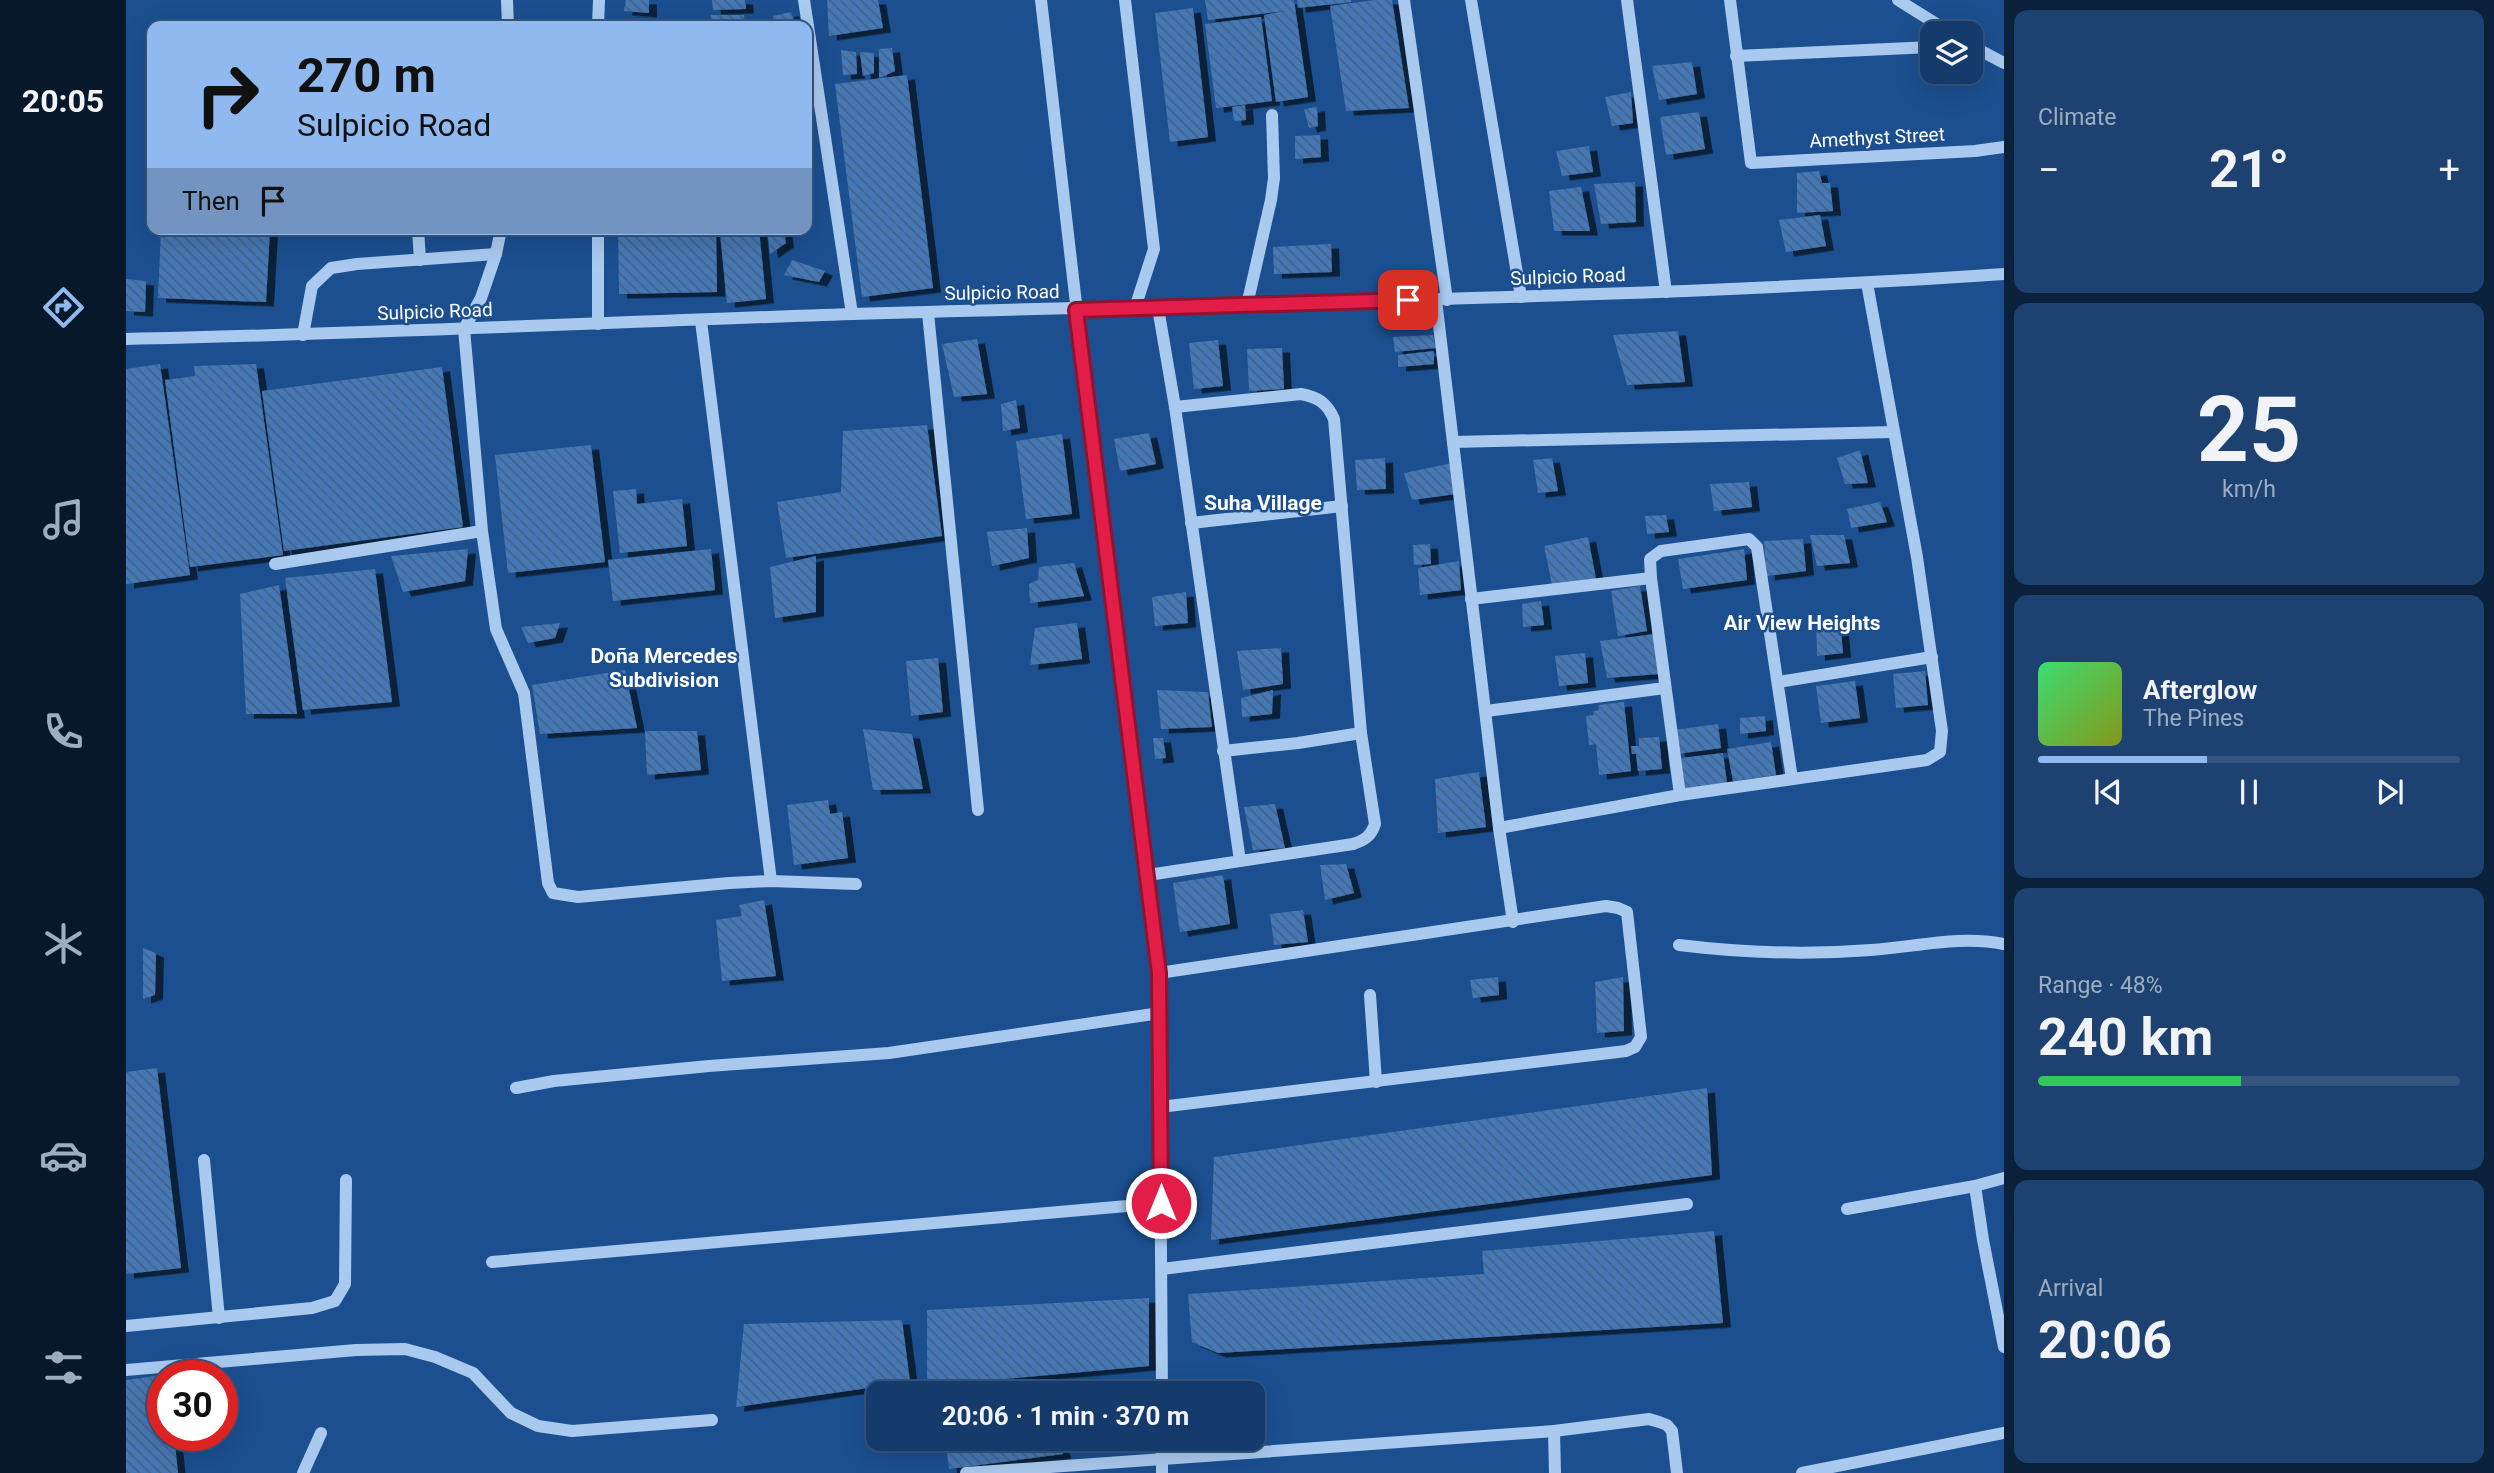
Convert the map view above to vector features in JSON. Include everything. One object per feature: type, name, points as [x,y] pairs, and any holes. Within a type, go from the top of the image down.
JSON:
[{"type":"street","points":[[507,0],[508,21]]},
{"type":"street","points":[[598,0],[598,21]]},
{"type":"street","points":[[804,0],[807,21]]},
{"type":"street","points":[[1041,0],[1076,310],[1159,973],[1162,1381]]},
{"type":"street","points":[[1125,0],[1154,249],[1135,308]]},
{"type":"street","points":[[1404,0],[1441,300],[1453,442],[1471,599],[1513,922]]},
{"type":"street","points":[[1471,0],[1521,297]]},
{"type":"street","points":[[1627,0],[1665,292]]},
{"type":"street","points":[[1730,0],[1736,56],[1920,48]]},
{"type":"street","points":[[1898,0],[1932,21]]},
{"type":"street","points":[[812,52],[852,314]]},
{"type":"street","points":[[1983,52],[2004,63]]},
{"type":"street","name":"Amethyst Street","points":[[1736,56],[1751,163],[1975,151],[2004,147]]},
{"type":"street","points":[[1248,305],[1274,178],[1272,115]]},
{"type":"street","points":[[418,235],[420,260]]},
{"type":"street","points":[[500,235],[481,298],[464,329],[482,531],[496,629],[524,693],[548,883],[553,893],[578,897],[771,881],[856,884]]},
{"type":"street","points":[[598,235],[598,324]]},
{"type":"street","points":[[303,335],[312,286],[331,268],[496,254]]},
{"type":"street","name":"Sulpicio Road","points":[[126,339],[852,314],[1441,300],[1867,284],[2004,274]]},
{"type":"street","points":[[1499,828],[1680,795],[1935,757],[1940,752],[1942,731],[1932,656],[1867,284]]},
{"type":"street","points":[[1158,308],[1175,407],[1240,861]]},
{"type":"street","points":[[928,313],[978,810]]},
{"type":"street","points":[[701,321],[771,881]]},
{"type":"street","points":[[1148,875],[1353,844],[1372,834],[1375,824],[1361,733],[1334,419],[1329,408],[1322,401],[1301,394],[1175,407]]},
{"type":"street","points":[[1453,442],[1894,432]]},
{"type":"street","points":[[1191,523],[1342,506]]},
{"type":"street","points":[[275,564],[482,531]]},
{"type":"street","points":[[1680,795],[1650,559],[1655,554],[1749,539],[1757,547],[1759,555],[1792,779]]},
{"type":"street","points":[[1471,599],[1651,578]]},
{"type":"street","points":[[1778,682],[1932,656]]},
{"type":"street","points":[[1486,711],[1665,688]]},
{"type":"street","points":[[1223,751],[1361,733]]},
{"type":"street","points":[[1159,973],[1606,906],[1627,912],[1641,1037],[1635,1047],[1626,1051],[1160,1107]]},
{"type":"street","points":[[1679,945],[1781,954],[1875,950],[1970,940],[2004,944]]},
{"type":"street","points":[[1370,996],[1376,1082]]},
{"type":"street","points":[[516,1088],[554,1081],[709,1066],[889,1053],[1160,1013]]},
{"type":"street","points":[[204,1160],[219,1318]]},
{"type":"street","points":[[1847,1209],[1975,1186],[2004,1178]]},
{"type":"street","points":[[126,1326],[312,1308],[335,1301],[345,1284],[346,1180]]},
{"type":"street","points":[[1975,1186],[2004,1347]]},
{"type":"street","points":[[492,1262],[1161,1203]]},
{"type":"street","points":[[1162,1269],[1687,1203]]},
{"type":"street","points":[[126,1370],[356,1350],[405,1349],[435,1357],[473,1373],[511,1413],[538,1426],[572,1431],[712,1420]]},
{"type":"street","points":[[966,1473],[1554,1431],[1649,1419],[1667,1425],[1672,1432],[1676,1473]]},
{"type":"street","points":[[1554,1431],[1555,1473]]},
{"type":"street","points":[[303,1473],[321,1433]]},
{"type":"street","points":[[1802,1473],[2004,1433]]},
{"type":"street","points":[[1161,1473],[1162,1451]]},
{"type":"building","points":[[626,0],[649,0],[649,13],[624,11]]},
{"type":"building","points":[[712,0],[745,0],[746,9],[713,10]]},
{"type":"building","points":[[827,0],[878,0],[883,28],[829,36]]},
{"type":"building","points":[[1205,0],[1294,0],[1308,97],[1276,102],[1264,15],[1285,11],[1208,20]]},
{"type":"building","points":[[1297,0],[1351,0],[1351,2],[1298,8]]},
{"type":"building","points":[[1392,0],[1409,108],[1346,111],[1330,6]]},
{"type":"building","points":[[1193,8],[1208,137],[1170,142],[1155,13]]},
{"type":"building","points":[[791,12],[794,21],[774,21],[773,16]]},
{"type":"building","points":[[711,15],[744,15],[745,21],[711,21]]},
{"type":"building","points":[[1261,17],[1272,101],[1216,108],[1205,24]]},
{"type":"building","points":[[892,48],[895,71],[879,78],[879,49]]},
{"type":"building","points":[[841,50],[856,52],[857,74],[843,75]]},
{"type":"building","points":[[860,52],[874,53],[874,73],[863,76]]},
{"type":"building","points":[[1692,62],[1697,94],[1659,100],[1652,66]]},
{"type":"building","points":[[907,75],[933,288],[862,297],[835,84]]},
{"type":"building","points":[[1631,92],[1633,123],[1612,126],[1605,97]]},
{"type":"building","points":[[1245,105],[1246,120],[1234,121],[1232,107]]},
{"type":"building","points":[[1317,107],[1318,126],[1309,128],[1304,109]]},
{"type":"building","points":[[1699,112],[1705,149],[1666,155],[1660,117]]},
{"type":"building","points":[[1320,135],[1321,157],[1295,159],[1295,136]]},
{"type":"building","points":[[1589,146],[1593,172],[1562,176],[1556,151]]},
{"type":"building","points":[[1819,171],[1822,183],[1830,183],[1833,211],[1797,213],[1797,173]]},
{"type":"building","points":[[1635,182],[1636,222],[1601,224],[1594,184]]},
{"type":"building","points":[[1581,187],[1590,231],[1554,231],[1549,191]]},
{"type":"building","points":[[1820,215],[1826,246],[1786,252],[1779,220]]},
{"type":"building","points":[[161,235],[270,235],[266,302],[158,298]]},
{"type":"building","points":[[618,235],[716,235],[717,292],[619,294]]},
{"type":"building","points":[[720,235],[760,235],[766,299],[727,303]]},
{"type":"building","points":[[768,235],[785,235],[786,243],[770,254]]},
{"type":"building","points":[[1331,244],[1332,272],[1274,274],[1273,247]]},
{"type":"building","points":[[792,260],[825,271],[819,282],[784,275]]},
{"type":"building","points":[[126,279],[146,281],[145,312],[126,311]]},
{"type":"building","points":[[1678,331],[1685,382],[1627,385],[1613,335]]},
{"type":"building","points":[[1433,335],[1436,348],[1395,352],[1393,337]]},
{"type":"building","points":[[977,339],[987,394],[954,397],[942,344]]},
{"type":"building","points":[[1218,340],[1223,386],[1194,389],[1189,343]]},
{"type":"building","points":[[1282,348],[1284,389],[1249,391],[1247,349]]},
{"type":"building","points":[[1434,351],[1434,364],[1398,367],[1398,355]]},
{"type":"building","points":[[160,364],[190,575],[126,584],[126,369]]},
{"type":"building","points":[[256,364],[283,555],[190,567],[165,380],[195,376],[194,366]]},
{"type":"building","points":[[442,367],[463,527],[284,551],[262,391]]},
{"type":"building","points":[[1016,400],[1020,428],[1003,431],[1001,404]]},
{"type":"building","points":[[927,425],[942,536],[786,558],[777,502],[841,492],[843,431]]},
{"type":"building","points":[[1149,433],[1156,464],[1120,471],[1114,439]]},
{"type":"building","points":[[1062,434],[1072,514],[1026,519],[1016,441]]},
{"type":"building","points":[[591,445],[605,562],[508,573],[495,455]]},
{"type":"building","points":[[1860,450],[1868,483],[1845,484],[1837,458]]},
{"type":"building","points":[[1385,458],[1386,489],[1357,490],[1355,460]]},
{"type":"building","points":[[1552,458],[1558,491],[1538,493],[1533,460]]},
{"type":"building","points":[[1453,463],[1456,494],[1412,500],[1404,473]]},
{"type":"building","points":[[1749,482],[1752,507],[1714,511],[1710,484]]},
{"type":"building","points":[[636,489],[637,504],[682,499],[687,546],[620,553],[613,491]]},
{"type":"building","points":[[1880,502],[1887,522],[1851,528],[1847,509]]},
{"type":"building","points":[[1666,515],[1669,532],[1647,534],[1645,516]]},
{"type":"building","points":[[1027,528],[1029,558],[992,566],[987,532]]},
{"type":"building","points":[[1810,535],[1844,535],[1850,563],[1817,566]]},
{"type":"building","points":[[1588,537],[1596,579],[1552,585],[1544,546]]},
{"type":"building","points":[[1803,539],[1806,571],[1767,576],[1764,541]]},
{"type":"building","points":[[1430,544],[1431,564],[1414,565],[1413,545]]},
{"type":"building","points":[[468,549],[465,581],[403,592],[391,556]]},
{"type":"building","points":[[711,549],[715,590],[613,601],[608,560]]},
{"type":"building","points":[[1744,549],[1747,580],[1683,589],[1678,559]]},
{"type":"building","points":[[816,556],[816,612],[775,618],[770,567]]},
{"type":"building","points":[[1459,561],[1461,590],[1420,595],[1418,568]]},
{"type":"building","points":[[1074,563],[1084,596],[1030,603],[1029,584],[1038,580],[1039,567]]},
{"type":"building","points":[[375,569],[392,702],[303,710],[285,578]]},
{"type":"building","points":[[279,585],[297,714],[246,714],[240,594]]},
{"type":"building","points":[[1640,586],[1647,631],[1618,636],[1611,591]]},
{"type":"building","points":[[1186,592],[1188,623],[1155,626],[1152,597]]},
{"type":"building","points":[[1541,601],[1544,625],[1523,627],[1522,604]]},
{"type":"building","points":[[1840,620],[1843,653],[1817,656],[1816,621]]},
{"type":"building","points":[[560,623],[555,638],[528,643],[521,627]]},
{"type":"building","points":[[1077,623],[1082,659],[1030,665],[1035,628]]},
{"type":"building","points":[[1655,634],[1659,674],[1607,678],[1600,641]]},
{"type":"building","points":[[1281,648],[1283,684],[1243,690],[1237,651]]},
{"type":"building","points":[[1585,653],[1588,683],[1559,686],[1555,656]]},
{"type":"building","points":[[938,658],[943,712],[911,716],[906,661]]},
{"type":"building","points":[[625,670],[637,728],[540,734],[532,685]]},
{"type":"building","points":[[1925,671],[1928,705],[1896,708],[1893,674]]},
{"type":"building","points":[[1855,681],[1860,718],[1821,723],[1816,686]]},
{"type":"building","points":[[1157,690],[1208,692],[1212,727],[1161,729]]},
{"type":"building","points":[[1273,690],[1272,714],[1242,717],[1241,698]]},
{"type":"building","points":[[1624,702],[1631,771],[1599,775],[1596,744],[1589,745],[1586,716],[1594,715],[1593,711],[1599,710],[1598,705]]},
{"type":"building","points":[[1765,716],[1766,731],[1740,734],[1740,718]]},
{"type":"building","points":[[1718,724],[1721,748],[1677,754],[1674,730]]},
{"type":"building","points":[[863,729],[912,734],[923,789],[873,790]]},
{"type":"building","points":[[645,731],[697,731],[701,770],[647,775]]},
{"type":"building","points":[[1659,737],[1662,769],[1638,771],[1636,754],[1632,754],[1631,746],[1639,746],[1639,738]]},
{"type":"building","points":[[1153,738],[1163,738],[1166,758],[1155,759]]},
{"type":"building","points":[[1771,742],[1776,775],[1733,781],[1727,749]]},
{"type":"building","points":[[1723,753],[1727,784],[1685,790],[1681,758]]},
{"type":"building","points":[[1479,772],[1486,827],[1438,833],[1435,779]]},
{"type":"building","points":[[828,800],[830,814],[842,812],[848,858],[794,865],[787,805]]},
{"type":"building","points":[[1275,804],[1285,848],[1253,850],[1244,807]]},
{"type":"building","points":[[1346,864],[1354,893],[1325,900],[1320,865]]},
{"type":"building","points":[[1223,875],[1230,924],[1180,932],[1173,883]]},
{"type":"building","points":[[764,900],[776,976],[722,981],[716,920],[742,916],[739,905]]},
{"type":"building","points":[[1303,910],[1308,942],[1274,945],[1270,914]]},
{"type":"building","points":[[143,948],[156,953],[155,995],[143,999]]},
{"type":"building","points":[[1498,977],[1499,995],[1473,998],[1470,980]]},
{"type":"building","points":[[1623,977],[1624,1031],[1597,1033],[1595,982]]},
{"type":"building","points":[[157,1068],[181,1268],[126,1274],[126,1072]]},
{"type":"building","points":[[1707,1088],[1712,1175],[1211,1240],[1214,1157]]},
{"type":"building","points":[[1714,1231],[1723,1323],[1218,1353],[1192,1342],[1188,1294],[1484,1274],[1482,1251]]},
{"type":"building","points":[[1149,1298],[1149,1366],[982,1381],[927,1381],[927,1310]]},
{"type":"building","points":[[902,1320],[910,1381],[866,1381],[866,1388],[736,1407],[744,1324]]},
{"type":"building","points":[[147,1377],[147,1451],[176,1451],[178,1473],[126,1473],[126,1380]]},
{"type":"building","points":[[947,1451],[1062,1451],[1063,1454],[949,1469]]},
{"type":"district","name":"Suha Village","points":[[1263,503]]},
{"type":"district","name":"Air View Heights","points":[[1802,623]]},
{"type":"district","name":"Doña Mercedes Subdivision","points":[[664,668]]},
{"type":"route","points":[[1161,1203],[1159,973],[1076,310],[1408,300]]}]
